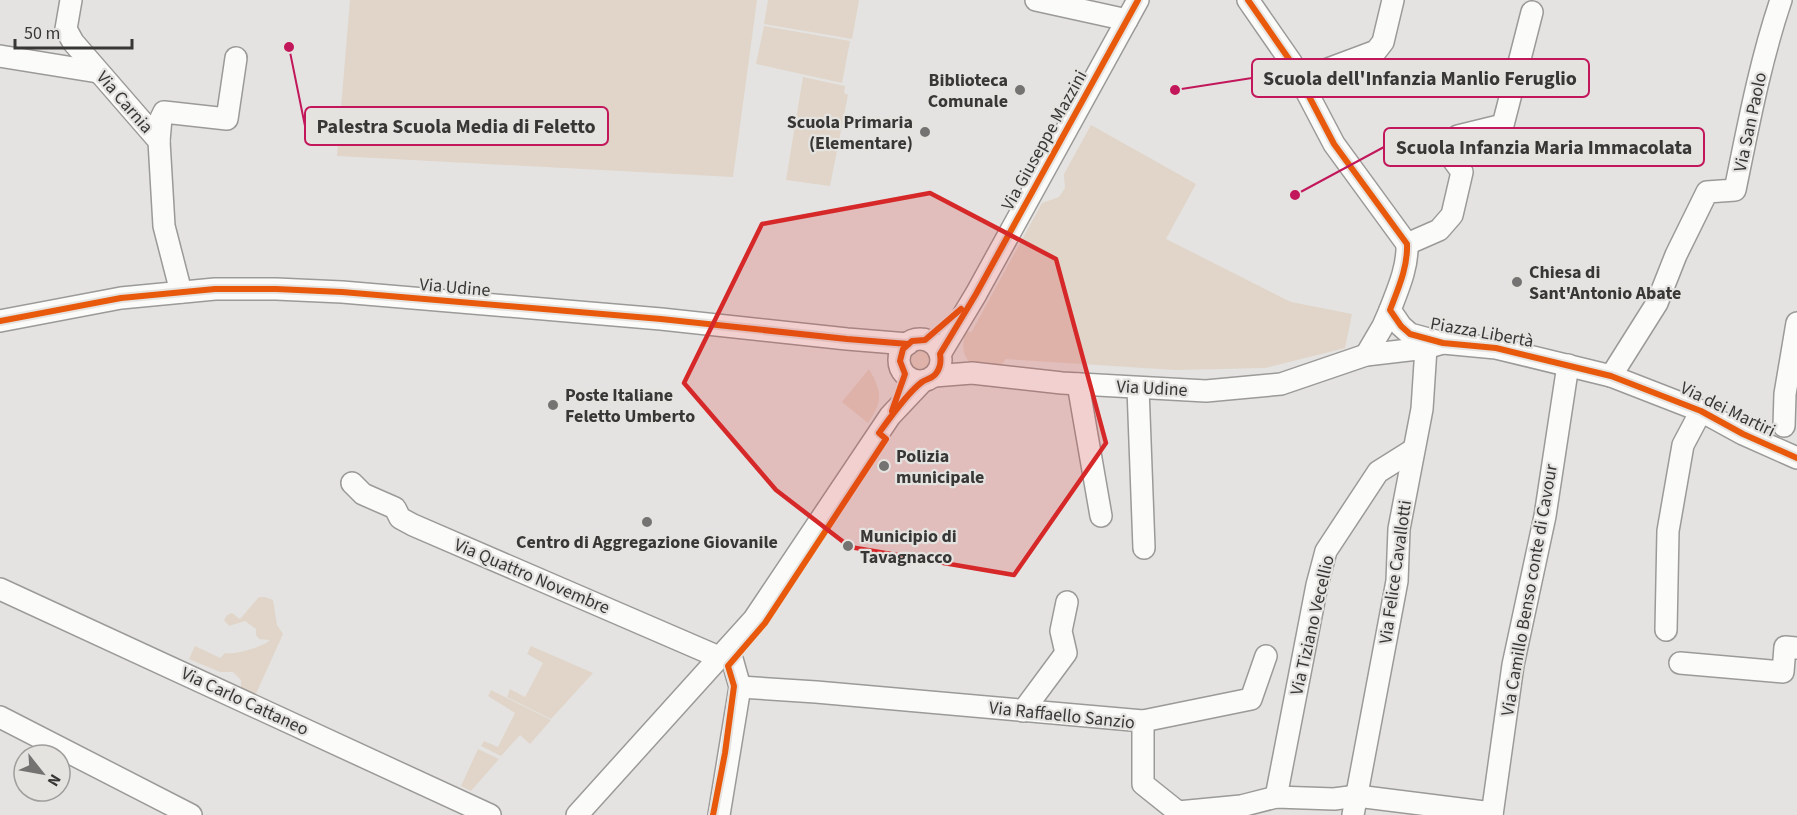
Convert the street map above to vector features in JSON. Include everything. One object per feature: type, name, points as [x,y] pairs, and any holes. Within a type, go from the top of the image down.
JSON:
[{"type":"street","name":"Via Carnia","points":[[71,0],[66,28],[73,42],[159,141]]},
{"type":"street","points":[[1036,0],[1127,20]]},
{"type":"street","name":"Via Giuseppe Mazzini","points":[[924,346],[976,294],[1138,0]]},
{"type":"street","points":[[1248,0],[1296,70],[1334,144],[1407,244],[1408,257],[1390,310],[1366,355]]},
{"type":"street","points":[[1296,70],[1376,51],[1383,42],[1393,0]]},
{"type":"street","name":"Via San Paolo","points":[[1611,376],[1658,303],[1676,255],[1707,192],[1735,190],[1771,29],[1781,0]]},
{"type":"street","points":[[1407,244],[1439,230],[1452,215],[1462,172],[1454,162],[1458,136],[1503,125],[1532,12]]},
{"type":"street","points":[[0,56],[98,72]]},
{"type":"street","name":"Via Carnia","points":[[182,292],[164,226],[159,141],[161,118],[164,112],[227,119],[236,58]]},
{"type":"street","name":"Via Udine","points":[[3,325],[121,298],[215,289],[342,292],[661,319],[924,346]]},
{"type":"street","name":"Piazza Libertà","points":[[1390,310],[1401,326],[1435,346]]},
{"type":"street","points":[[1777,439],[1797,323]]},
{"type":"street","name":"Via Udine","points":[[847,339],[916,375],[972,373],[1078,384],[1206,391],[1270,385],[1366,355]]},
{"type":"street","points":[[577,815],[754,620],[916,375],[941,364],[924,346],[901,354],[916,375]]},
{"type":"street","name":"Piazza Libertà","points":[[1366,355],[1435,346],[1496,348],[1611,376]]},
{"type":"street","name":"Via Felice Cavallotti","points":[[1354,805],[1397,581],[1399,529],[1435,346]]},
{"type":"street","name":"Via Camillo Benso conte di Cavour","points":[[1492,814],[1513,665],[1545,516],[1568,365]]},
{"type":"street","name":"Via dei Martiri","points":[[1611,376],[1777,439],[1797,458]]},
{"type":"street","points":[[1078,384],[1101,516]]},
{"type":"street","points":[[1138,388],[1144,548]]},
{"type":"street","points":[[1666,630],[1668,531],[1683,445],[1701,411]]},
{"type":"street","name":"Via Tiziano Vecellio","points":[[1276,797],[1326,551],[1378,472],[1413,450]]},
{"type":"street","name":"Via Quattro Novembre","points":[[352,483],[363,494],[395,508],[400,518],[407,523],[725,653]]},
{"type":"street","name":"Via Carlo Cattaneo","points":[[0,588],[490,815]]},
{"type":"street","points":[[1023,711],[1066,653],[1061,631],[1067,602]]},
{"type":"street","points":[[1680,663],[1784,672],[1785,647],[1797,648]]},
{"type":"street","points":[[719,815],[740,687],[725,653]]},
{"type":"street","points":[[1143,721],[1251,699],[1266,656]]},
{"type":"street","name":"Via Raffaello Sanzio","points":[[740,687],[1143,721],[1143,784],[1178,813],[1241,806],[1276,797],[1334,799],[1354,805],[1492,814]]},
{"type":"street","points":[[0,717],[190,815]]},
{"type":"highlighted area","points":[[930,193],[1056,259],[1106,443],[1014,575],[850,547],[776,490],[684,383],[762,224]]},
{"type":"shaded area","points":[[350,0],[757,0],[733,177],[337,156]]},
{"type":"shaded area","points":[[768,0],[859,0],[852,39],[764,24]]},
{"type":"shaded area","points":[[764,26],[850,41],[842,83],[756,64]]},
{"type":"shaded area","points":[[803,77],[845,86],[844,93],[848,95],[830,186],[786,180]]},
{"type":"shaded area","points":[[1091,125],[1196,184],[1166,239],[1291,302],[1352,314],[1345,348],[1265,368],[1175,370],[1006,359],[996,371],[972,364],[963,348],[966,330],[971,333],[1042,203],[1059,197],[1065,188],[1064,174]]},
{"type":"shaded area","points":[[920,349],[929,352],[932,361],[929,370],[920,373],[911,370],[908,361],[911,352]]},
{"type":"shaded area","points":[[869,369],[879,396],[876,409],[868,423],[842,402]]},
{"type":"shaded area","points":[[259,597],[273,600],[277,625],[283,634],[255,696],[241,689],[241,680],[233,672],[220,672],[189,659],[195,646],[220,658],[225,653],[248,650],[270,640],[259,639],[256,629],[245,621],[229,626],[224,620],[232,613],[240,619]]},
{"type":"shaded area","points":[[531,646],[593,673],[551,719],[507,697],[510,689],[525,697],[543,663],[527,654]]},
{"type":"shaded area","points":[[491,690],[551,720],[530,744],[520,735],[501,756],[481,746],[484,741],[498,747],[515,713],[488,696]]},
{"type":"shaded area","points":[[478,749],[499,759],[471,791],[461,786]]},
{"type":"cycle path","points":[[713,815],[725,753],[734,686],[728,666],[765,623],[886,439],[879,433],[911,392],[937,372],[940,354],[976,294],[1138,0]]},
{"type":"cycle path","points":[[1248,0],[1291,62],[1334,144],[1407,244],[1404,269],[1390,310],[1410,334],[1443,343],[1496,348],[1611,376],[1701,411],[1743,434],[1797,458]]},
{"type":"cycle path","points":[[0,321],[121,298],[215,289],[276,289],[342,292],[661,319],[908,344]]},
{"type":"cycle path","points":[[892,411],[905,374],[900,361],[903,349],[912,341],[925,340],[961,309]]},
{"type":"place","name":"Palestra Scuola Media di Feletto","points":[[289,47]]},
{"type":"place","name":"Biblioteca Comunale","points":[[1020,90]]},
{"type":"place","name":"Scuola dell'Infanzia Manlio Feruglio","points":[[1175,90]]},
{"type":"place","name":"Scuola Primaria (Elementare)","points":[[925,132]]},
{"type":"place","name":"Scuola Infanzia Maria Immacolata","points":[[1295,195]]},
{"type":"place","name":"Chiesa di Sant'Antonio Abate","points":[[1517,282]]},
{"type":"place","name":"Poste Italiane Feletto Umberto","points":[[553,405]]},
{"type":"place","name":"Polizia municipale","points":[[884,466]]},
{"type":"place","name":"Centro di Aggregazione Giovanile","points":[[647,522]]},
{"type":"place","name":"Municipio di Tavagnacco","points":[[848,546]]}]
